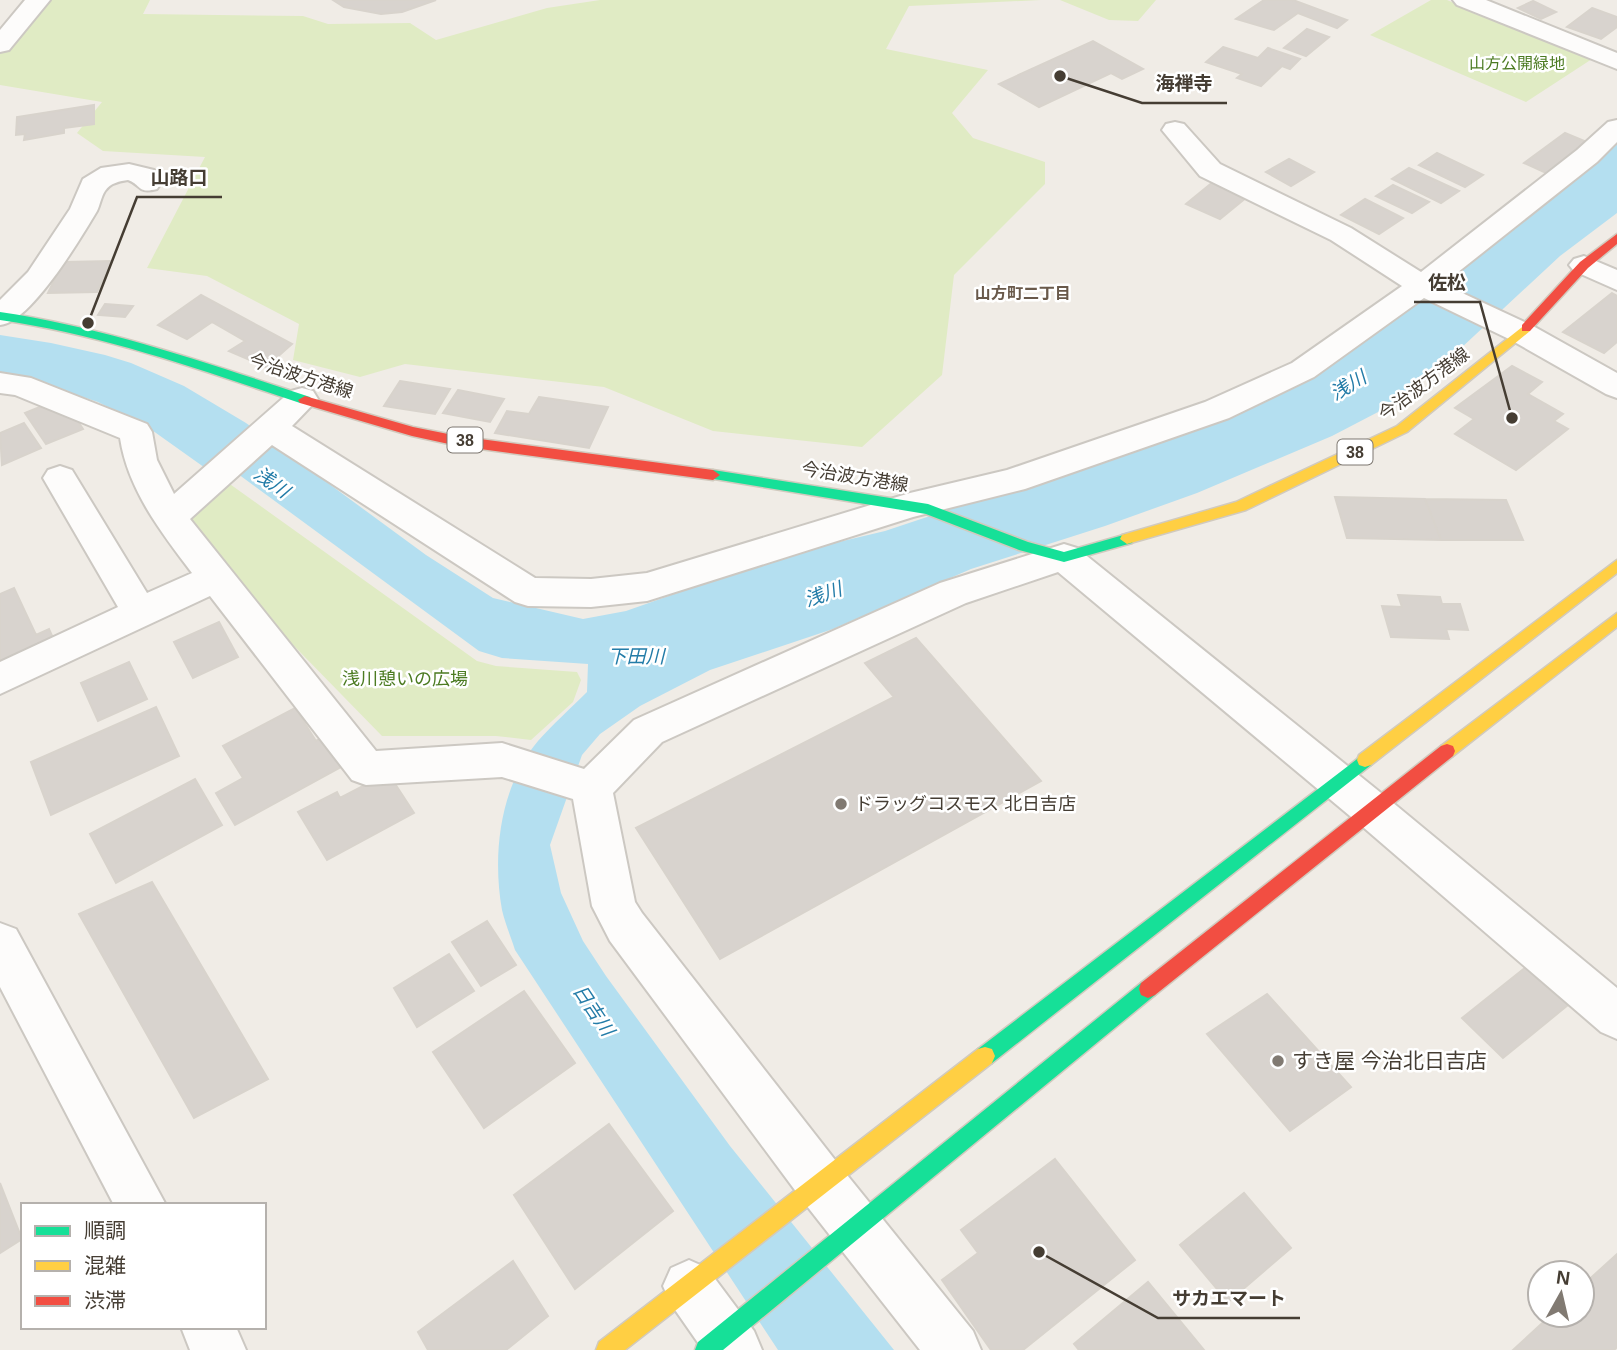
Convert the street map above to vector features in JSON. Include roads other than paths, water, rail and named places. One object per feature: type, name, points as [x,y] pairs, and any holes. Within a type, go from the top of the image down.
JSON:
[{"type":"street","points":[[0,45],[38,0]]},
{"type":"street","points":[[1465,0],[1617,62]]},
{"type":"street","points":[[270,428],[528,592],[591,593],[647,586],[927,508],[1013,481],[1217,410],[1303,370],[1427,288],[1617,128]]},
{"type":"street","points":[[1175,131],[1210,170],[1341,234],[1427,288],[1510,327],[1617,387]]},
{"type":"street","points":[[1,316],[38,278],[84,209],[93,185],[111,174],[129,172],[144,176],[147,183]]},
{"type":"street","name":"今治波方港線","points":[[1,316],[41,319],[121,336],[302,399],[415,431],[927,508],[1049,554],[1241,506],[1402,429],[1510,327],[1617,238]]},
{"type":"street","points":[[1584,264],[1617,281]]},
{"type":"street","points":[[0,383],[20,385],[135,432],[140,460],[169,518],[366,768],[502,760],[589,787]]},
{"type":"street","points":[[0,413],[44,395]]},
{"type":"street","points":[[169,518],[302,399]]},
{"type":"street","points":[[60,478],[140,613]]},
{"type":"street","points":[[589,787],[648,731],[953,593],[1049,554],[1371,809],[1617,1017]]},
{"type":"street","points":[[607,1350],[1617,565]]},
{"type":"street","points":[[0,679],[216,577]]},
{"type":"street","points":[[691,1285],[723,1342],[854,1227],[1371,809],[1617,619]]},
{"type":"street","points":[[589,787],[614,906],[626,927],[820,1185],[954,1350]]},
{"type":"street","points":[[0,943],[140,1203]]},
{"type":"street","points":[[208,1329],[219,1350]]},
{"type":"water","points":[[1617,139],[1617,213],[1560,256],[1460,349],[1380,411],[1332,436],[1197,493],[971,569],[833,629],[710,670],[640,706],[600,734],[582,755],[550,845],[561,893],[583,941],[730,1146],[894,1350],[778,1350],[515,950],[503,915],[499,889],[499,844],[507,799],[525,759],[538,741],[587,692],[588,664],[502,658],[479,651],[234,471],[208,470],[149,428],[98,402],[49,386],[0,377],[0,335],[51,343],[131,363],[184,386],[246,423],[426,555],[493,598],[583,619],[626,611],[788,554],[885,531],[1002,492],[1300,384],[1405,311]]},
{"type":"place","name":"海禅寺","points":[[1060,76]]},
{"type":"place","name":"山路口","points":[[88,323]]},
{"type":"place","name":"佐松","points":[[1512,418]]},
{"type":"place","name":"ドラッグコスモス 北日吉店","points":[[841,804]]},
{"type":"place","name":"すき屋 今治北日吉店","points":[[1278,1061]]},
{"type":"place","name":"サカエマート","points":[[1039,1252]]},
{"type":"district","name":"山方町二丁目","points":[[1023,293]]},
{"type":"park label","name":"山方公開緑地","points":[[1517,63]]},
{"type":"park label","name":"浅川憩いの広場","points":[[405,679]]},
{"type":"water label","name":"浅川","points":[[1348,385]]},
{"type":"water label","name":"浅川","points":[[272,482]]},
{"type":"water label","name":"浅川","points":[[823,594]]},
{"type":"water label","name":"下田川","points":[[636,656]]},
{"type":"water label","name":"日吉川","points":[[594,1010]]}]
